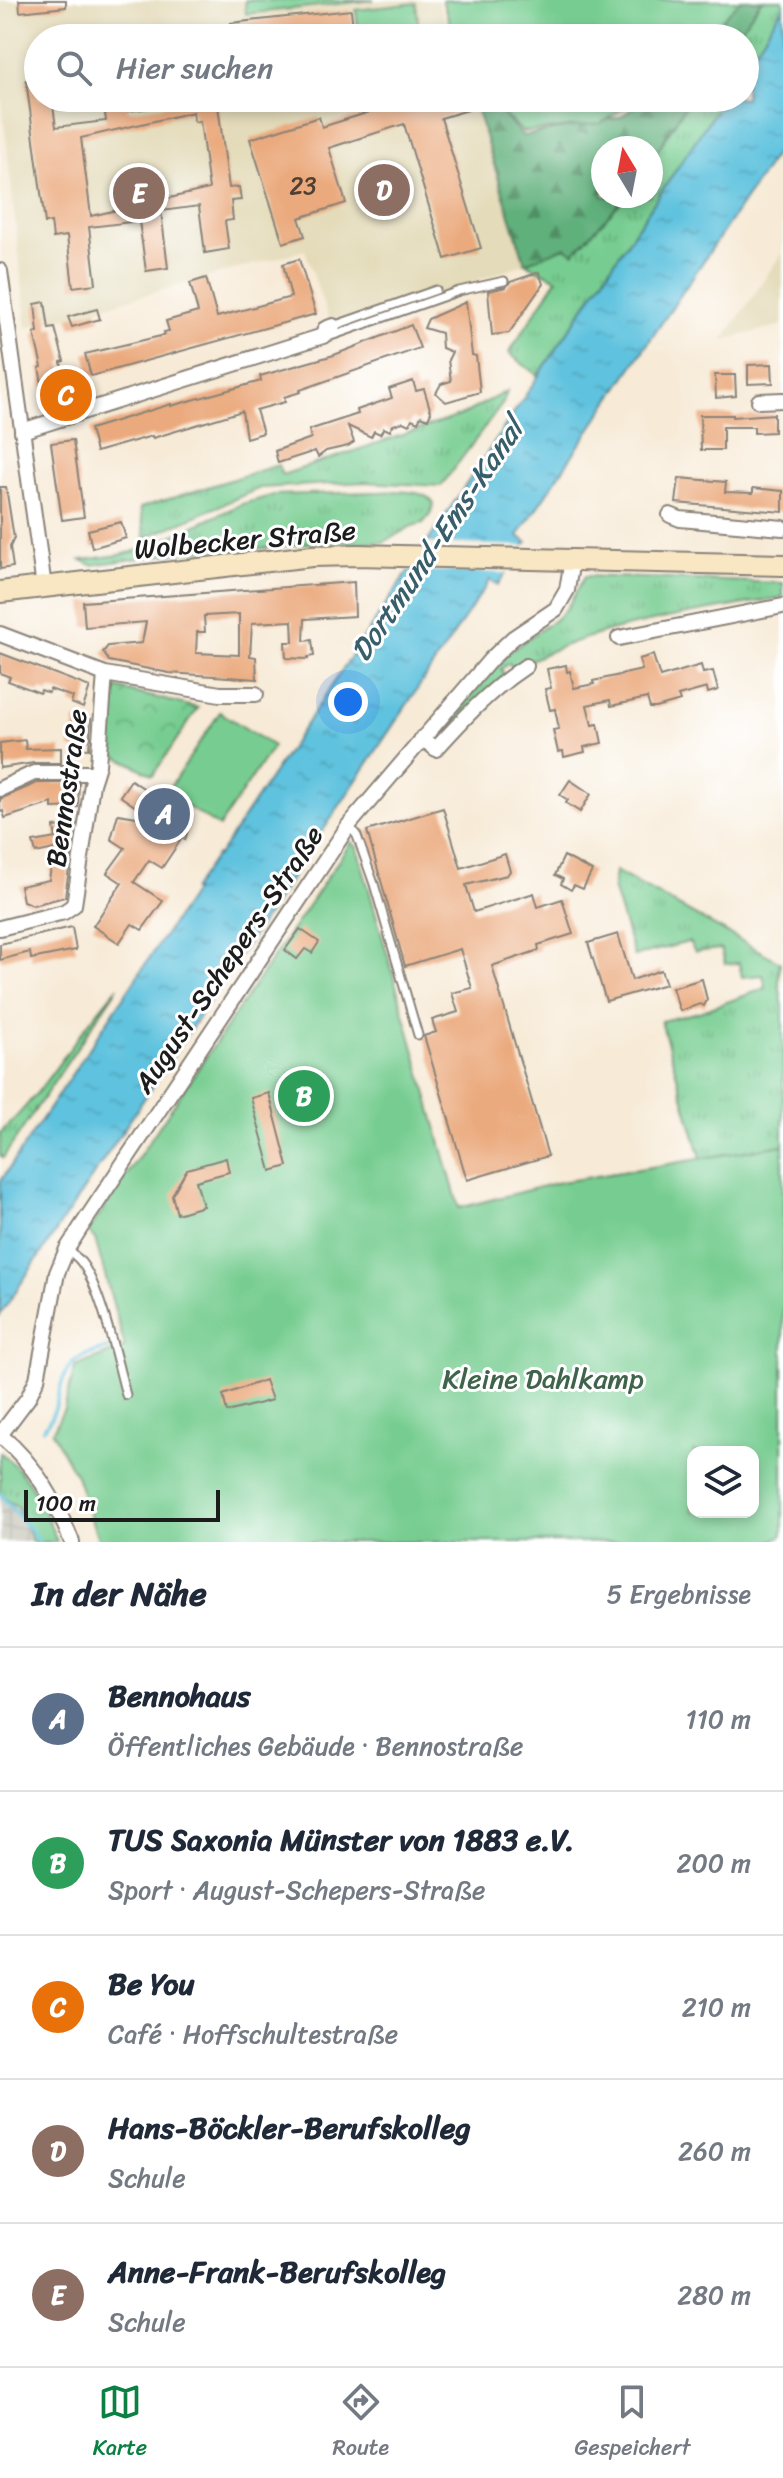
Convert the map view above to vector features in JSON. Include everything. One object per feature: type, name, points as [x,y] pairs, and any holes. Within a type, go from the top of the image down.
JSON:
[{"type":"main road","name":"Wolbecker Straße","points":[[0,592],[312,556],[783,565]]},
{"type":"street","points":[[0,271],[44,587]]},
{"type":"street","points":[[22,431],[328,331]]},
{"type":"street","points":[[759,401],[783,400]]},
{"type":"street","points":[[670,515],[680,519],[783,528]]},
{"type":"street","name":"August-Schepers-Straße","points":[[0,1435],[28,1398],[37,1379],[57,1273],[67,1249],[349,825],[504,646],[556,609],[567,590],[572,560]]},
{"type":"street","points":[[619,638],[783,606]]},
{"type":"street","points":[[0,634],[105,674],[220,694],[256,694]]},
{"type":"street","points":[[422,738],[436,749],[480,701],[501,682],[526,666]]},
{"type":"street","name":"Bennostraße","points":[[0,928],[72,908],[78,893],[100,748],[105,674]]},
{"type":"street","points":[[0,789],[34,773],[95,773]]},
{"type":"street","points":[[0,1435],[33,1468],[53,1498],[72,1542]]},
{"type":"lane","points":[[436,290],[328,331],[331,336],[459,291],[504,281]]},
{"type":"lane","points":[[349,825],[357,836],[374,884],[418,1035]]},
{"type":"lane","points":[[67,1249],[81,1261],[90,1276],[126,1395]]},
{"type":"shaded area","points":[[0,0],[437,0],[447,24],[24,24],[24,112],[479,112],[525,263],[349,328],[331,327],[305,250],[27,328],[0,86]]},
{"type":"shaded area","points":[[783,252],[783,325],[723,340]]},
{"type":"shaded area","points":[[0,1495],[18,1507],[32,1542],[0,1542]]},
{"type":"green space","points":[[245,0],[374,0],[246,14]]},
{"type":"green space","points":[[442,0],[741,0],[718,24],[450,24]]},
{"type":"green space","points":[[729,0],[762,0],[744,24],[708,24]]},
{"type":"green space","points":[[762,0],[783,0],[783,7],[759,44],[759,24],[744,24]]},
{"type":"green space","points":[[416,3],[418,24],[358,24],[356,10]]},
{"type":"green space","points":[[477,112],[500,112],[523,136],[620,117],[627,112],[681,112],[663,142],[663,136],[591,136],[591,208],[615,208],[574,253],[565,247],[525,263]]},
{"type":"green space","points":[[501,112],[618,112],[601,123],[523,132]]},
{"type":"green space","points":[[681,112],[715,112],[663,189],[663,142]]},
{"type":"green space","points":[[615,208],[650,208],[538,376],[509,353],[557,279],[525,263],[590,235]]},
{"type":"green space","points":[[507,391],[503,403],[441,486],[365,482],[260,488],[145,538],[140,508],[278,465],[282,475],[462,415]]},
{"type":"green space","points":[[398,491],[423,495],[434,504],[423,523],[384,542],[312,543],[238,551],[215,548],[92,565],[81,560],[146,548],[242,504],[274,495]]},
{"type":"green space","points":[[585,576],[783,583],[783,597],[645,622],[578,641],[514,669],[509,663],[501,669],[505,675],[438,742],[429,740],[508,653],[567,608]]},
{"type":"green space","points":[[116,688],[198,708],[153,775],[110,753]]},
{"type":"green space","points":[[220,712],[273,746],[219,827],[166,793]]},
{"type":"green space","name":"Kleine Dahlkamp","points":[[351,842],[357,847],[459,1208],[555,1183],[783,1145],[783,1535],[769,1542],[99,1542],[76,1476],[52,1432],[64,1409],[75,1367],[125,1347],[95,1239],[88,1232]]},
{"type":"green space","points":[[615,871],[780,962],[783,1145],[701,1158],[661,1021],[699,1012],[766,988],[763,975],[742,977],[739,963],[725,964],[721,949],[695,952],[689,942],[634,956],[613,888]]},
{"type":"green space","points":[[118,987],[3,1158],[0,1155],[0,1133],[32,1099]]},
{"type":"green space","points":[[0,1452],[20,1471],[35,1493],[57,1542],[32,1542],[18,1507],[0,1495]]},
{"type":"water","name":"Dortmund-Ems-Kanal","points":[[783,7],[783,143],[518,536],[527,542],[498,585],[490,580],[0,1315],[0,1182],[192,890],[218,856],[651,208],[663,208],[663,189],[715,112],[759,112],[759,44]]},
{"type":"pier","points":[[422,543],[529,546],[510,573],[403,570]]},
{"type":"building","points":[[19,0],[66,0],[66,7],[20,12]]},
{"type":"building","points":[[351,10],[352,24],[231,24]]},
{"type":"building","points":[[30,112],[54,112],[56,127],[106,121],[105,112],[193,112],[219,112],[229,188],[239,187],[241,200],[231,201],[233,220],[225,221],[229,249],[205,253],[199,206],[161,211],[168,268],[146,271],[139,221],[89,227],[96,284],[73,287],[67,236],[53,238],[51,222],[45,223]],"holes":[[[193,112],[194,122],[200,121],[209,189],[91,216],[81,138]]]},
{"type":"building","points":[[370,112],[461,112],[441,118],[481,248],[445,259],[404,124],[329,148],[346,203],[299,218],[305,236],[283,243],[250,139],[319,117],[322,127]]},
{"type":"building","points":[[299,259],[316,314],[91,376],[85,354],[165,335],[164,332],[169,331],[166,321],[198,312],[190,283],[206,278],[217,317],[291,297],[283,264]]},
{"type":"building","points":[[539,272],[543,284],[509,333],[492,335],[488,291],[506,287],[510,282]]},
{"type":"building","points":[[45,302],[49,329],[55,328],[64,361],[61,362],[68,403],[47,408],[34,333],[38,332],[35,304]]},
{"type":"building","points":[[466,302],[480,392],[446,402],[436,393],[441,384],[451,381],[448,360],[452,352],[442,348],[441,333],[424,328],[428,319]]},
{"type":"building","points":[[97,309],[100,319],[72,327],[68,317]]},
{"type":"building","points":[[411,325],[420,348],[300,390],[284,397],[285,402],[256,410],[263,433],[246,438],[242,411],[96,452],[90,429],[261,381],[260,376],[334,355]]},
{"type":"building","points":[[772,364],[773,383],[748,384],[748,365]]},
{"type":"building","points":[[715,375],[735,375],[736,396],[716,398]]},
{"type":"building","points":[[413,381],[416,391],[424,389],[431,412],[428,419],[421,416],[418,422],[412,419],[409,425],[403,422],[393,425],[390,431],[384,428],[380,434],[374,431],[371,437],[348,426],[354,442],[348,446],[326,451],[318,457],[315,451],[278,463],[275,451],[311,438],[309,430],[358,414],[357,410],[392,398],[389,389]]},
{"type":"building","points":[[774,414],[774,432],[754,433],[754,427],[723,427],[723,450],[701,450],[700,415],[733,417]]},
{"type":"building","points":[[73,440],[84,517],[62,520],[51,443]]},
{"type":"building","points":[[679,478],[726,482],[725,492],[753,493],[753,488],[783,491],[783,512],[676,503]]},
{"type":"building","points":[[0,487],[6,487],[14,538],[10,547],[13,567],[0,569]]},
{"type":"building","points":[[121,522],[126,538],[92,548],[88,530]]},
{"type":"building","points":[[354,582],[355,616],[305,619],[304,641],[312,640],[314,656],[308,659],[286,658],[285,642],[293,642],[292,621],[252,623],[250,656],[256,657],[257,679],[169,673],[109,661],[103,652],[108,646],[142,643],[146,622],[85,627],[83,602]],"holes":[[[239,614],[239,655],[196,653],[197,632],[205,632],[204,616]]]},
{"type":"building","points":[[0,653],[90,687],[83,708],[71,703],[73,697],[50,689],[49,693],[41,690],[40,693],[8,681],[10,677],[0,673]]},
{"type":"building","points":[[653,655],[660,677],[701,665],[703,673],[713,671],[718,690],[708,693],[707,688],[678,696],[680,701],[656,708],[650,708],[647,698],[611,706],[610,700],[587,705],[592,725],[598,724],[602,743],[584,747],[585,752],[564,757],[563,751],[558,752],[553,730],[559,729],[555,709],[550,710],[545,689],[551,688],[547,669],[566,665],[574,688],[642,670],[639,659]]},
{"type":"building","points":[[76,719],[91,719],[89,749],[70,748]]},
{"type":"building","points":[[25,740],[26,749],[61,748],[61,763],[0,768],[0,743]]},
{"type":"building","points":[[131,780],[191,819],[185,840],[182,838],[162,868],[149,860],[134,882],[163,901],[142,930],[132,924],[119,943],[93,926],[122,883],[107,873],[125,848],[111,839],[118,814],[155,820],[120,796]]},
{"type":"building","points":[[570,780],[591,794],[580,812],[560,795]]},
{"type":"building","points":[[37,783],[79,783],[78,807],[52,808],[52,803],[5,818],[3,811],[0,812],[0,799]]},
{"type":"building","points":[[443,808],[461,868],[505,854],[510,871],[507,875],[466,885],[474,912],[534,893],[538,907],[562,899],[573,934],[538,945],[539,950],[492,966],[548,1156],[467,1180],[424,1036],[436,1032],[432,1020],[458,1012],[452,993],[472,988],[460,949],[405,966],[367,831]]},
{"type":"building","points":[[65,826],[67,847],[72,848],[65,897],[33,905],[23,901],[20,886],[49,880],[54,849],[36,853],[33,842],[56,838],[54,827]]},
{"type":"building","points":[[564,856],[592,871],[583,889],[574,885],[571,890],[561,884],[563,879],[555,875]]},
{"type":"building","points":[[72,927],[76,950],[31,959],[30,952],[0,960],[0,944]]},
{"type":"building","points":[[300,929],[319,942],[312,953],[305,949],[297,959],[285,950]]},
{"type":"building","points":[[618,934],[632,980],[661,970],[666,984],[606,1001],[588,943]]},
{"type":"building","points":[[702,979],[707,1000],[704,1006],[700,1004],[680,1011],[672,988]]},
{"type":"building","points":[[269,1093],[288,1166],[271,1171],[251,1098]]},
{"type":"building","points":[[226,1158],[229,1172],[196,1181],[203,1206],[177,1214],[172,1195],[187,1169]]},
{"type":"building","points":[[265,1380],[272,1400],[227,1412],[223,1395]]},
{"type":"waterway","points":[[43,1429],[53,1414],[64,1378],[72,1364],[84,1356],[108,1348]]},
{"type":"waterway","points":[[0,1494],[38,1542]]},
{"type":"place","name":"Hans-Böckler-Berufskolleg","points":[[384,190]]},
{"type":"place","name":"Anne-Frank-Berufskolleg","points":[[139,193]]},
{"type":"place","name":"Be You","points":[[66,395]]},
{"type":"place","name":"Bennohaus","points":[[164,814]]},
{"type":"place","name":"TUS Saxonia Münster von 1883 e.V.","points":[[304,1096]]}]
